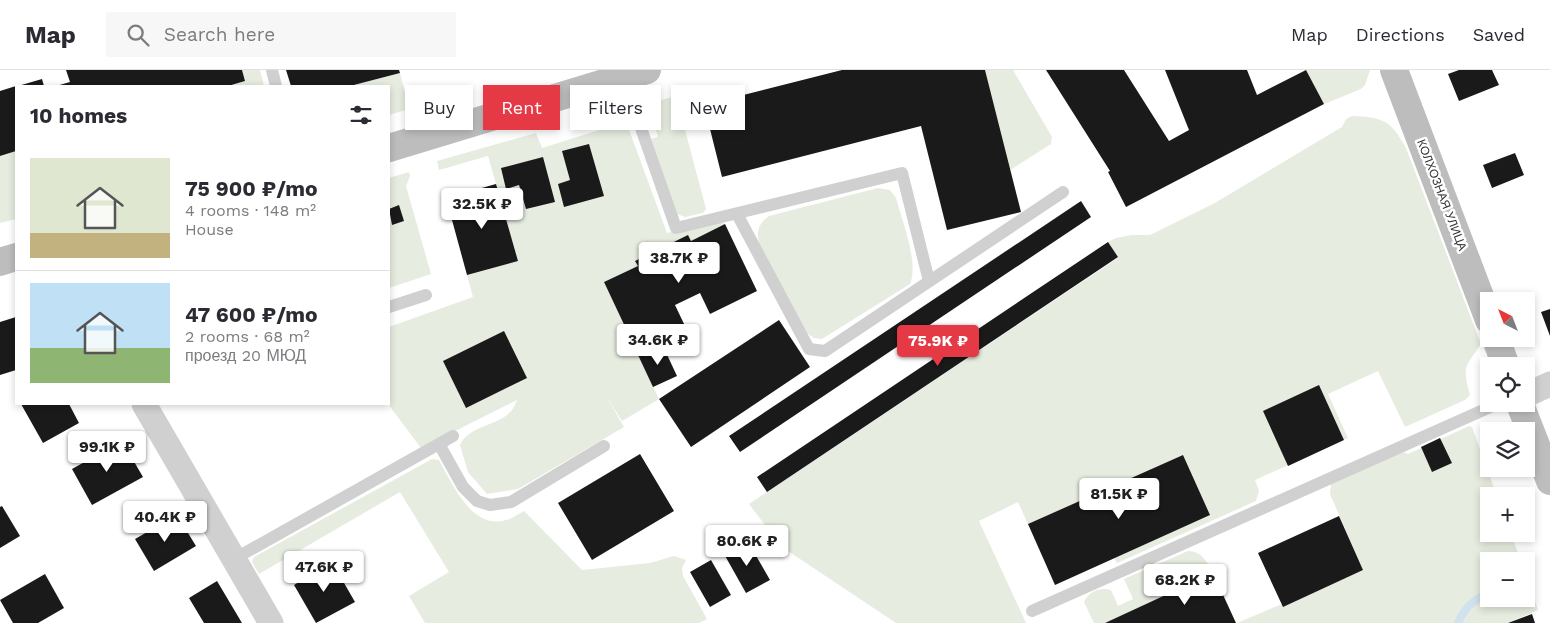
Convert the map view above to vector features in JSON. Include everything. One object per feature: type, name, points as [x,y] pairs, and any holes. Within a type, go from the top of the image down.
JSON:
[{"type":"street","points":[[390,148],[620,74],[647,70]]},
{"type":"street","name":"КОЛХОЗНАЯ УЛИЦА","points":[[1394,70],[1480,296]]},
{"type":"street","points":[[0,262],[15,257]]},
{"type":"street","points":[[1535,391],[1550,384]]},
{"type":"street","points":[[145,405],[271,623]]},
{"type":"street","points":[[1523,412],[1550,481]]},
{"type":"lane","points":[[272,70],[276,85]]},
{"type":"lane","points":[[620,74],[676,228],[902,173],[929,281]]},
{"type":"lane","points":[[737,214],[809,350],[825,351],[1063,192]]},
{"type":"lane","points":[[390,307],[426,295]]},
{"type":"lane","points":[[1032,611],[1480,412]]},
{"type":"lane","points":[[234,559],[453,436]]},
{"type":"lane","points":[[439,444],[464,487],[477,501],[490,505],[511,502],[604,446]]},
{"type":"shaded area","points":[[242,70],[260,70],[264,85],[231,85],[245,81]]},
{"type":"shaded area","points":[[985,70],[1013,70],[1052,137],[1051,144],[1010,170]]},
{"type":"shaded area","points":[[1306,70],[1370,70],[1365,85],[1361,89],[1324,104]]},
{"type":"shaded area","points":[[400,73],[405,93],[405,110],[390,115],[390,85],[354,85]]},
{"type":"shaded area","points":[[671,97],[671,130],[685,130],[706,209],[703,213],[685,217],[677,214],[651,139],[658,137],[656,130],[661,130],[661,100]]},
{"type":"shaded area","points":[[1352,116],[1379,119],[1391,126],[1406,148],[1480,341],[1480,345],[1466,367],[1466,378],[1470,395],[1465,400],[1405,427],[1378,371],[1328,394],[1348,438],[1255,480],[1259,491],[1256,501],[1117,563],[1114,558],[1210,515],[1183,455],[1028,524],[1018,502],[979,521],[1026,623],[896,623],[782,547],[749,504],[1118,258],[1108,242],[1116,238],[1132,235],[1150,235],[1213,204],[1342,127],[1346,119]]},
{"type":"shaded area","points":[[600,130],[629,130],[667,233],[719,221],[725,224],[691,241],[688,236],[635,262],[638,266],[604,282],[659,399],[622,421],[605,394],[624,427],[518,489],[487,494],[468,472],[460,445],[465,437],[472,432],[506,415],[513,409],[517,400],[421,448],[389,405],[390,327],[473,297],[467,275],[518,261],[488,156],[439,170],[437,161],[536,133],[542,148]]},
{"type":"shaded area","points":[[15,151],[15,219],[0,223],[0,156]]},
{"type":"shaded area","points":[[409,172],[410,176],[406,186],[431,274],[390,288],[390,178]]},
{"type":"shaded area","points":[[878,188],[890,190],[896,198],[911,253],[912,275],[910,284],[822,339],[814,338],[807,333],[760,246],[758,230],[769,216]]},
{"type":"shaded area","points":[[1469,426],[1472,427],[1480,449],[1480,477],[1490,477],[1494,487],[1480,487],[1480,542],[1514,542],[1518,552],[1480,552],[1480,607],[1535,607],[1535,601],[1538,610],[1508,623],[1237,623],[1282,604],[1283,607],[1363,570],[1330,494],[1331,484],[1402,452],[1408,454]]},
{"type":"shaded area","points":[[432,459],[439,460],[457,492],[473,512],[494,522],[513,518],[524,511],[582,570],[650,563],[674,556],[686,560],[682,568],[683,576],[707,619],[699,623],[425,623],[409,596],[449,572],[400,492],[259,574],[252,562],[254,557]]},
{"type":"shaded area","points":[[1188,551],[1193,551],[1200,555],[1213,573],[1105,623],[1094,623],[1084,602],[1089,595],[1099,590],[1111,590],[1118,606],[1133,599],[1124,579]]},
{"type":"building","points":[[66,70],[242,70],[245,81],[231,85],[60,85],[70,82]]},
{"type":"building","points":[[286,70],[399,70],[400,73],[354,85],[291,85]]},
{"type":"building","points":[[842,70],[985,70],[1021,212],[947,230],[921,126],[722,177],[710,130],[745,130],[745,95]]},
{"type":"building","points":[[1046,70],[1124,70],[1169,141],[1189,130],[1165,70],[1247,70],[1257,95],[1306,70],[1324,104],[1126,207],[1108,172],[1110,171]]},
{"type":"building","points":[[1459,70],[1492,70],[1499,85],[1459,101],[1448,74]]},
{"type":"building","points":[[42,79],[44,85],[21,85]]},
{"type":"building","points":[[15,86],[15,151],[0,156],[0,91]]},
{"type":"building","points":[[589,144],[604,196],[564,207],[558,184],[570,180],[562,151]]},
{"type":"building","points":[[1515,153],[1524,175],[1492,188],[1483,165]]},
{"type":"building","points":[[543,157],[555,202],[526,209],[519,185],[506,189],[501,168]]},
{"type":"building","points":[[496,184],[518,261],[467,275],[446,198]]},
{"type":"building","points":[[1081,201],[1091,217],[740,452],[729,436]]},
{"type":"building","points":[[399,205],[404,221],[392,225],[390,209]]},
{"type":"building","points":[[725,224],[757,291],[710,314],[700,293],[675,305],[685,326],[636,350],[604,282],[638,266],[635,261],[688,235],[691,241]]},
{"type":"building","points":[[1108,242],[1118,257],[767,492],[757,477]]},
{"type":"building","points":[[1550,309],[1550,336],[1541,312]]},
{"type":"building","points":[[15,317],[15,370],[0,375],[0,322]]},
{"type":"building","points":[[779,320],[810,367],[691,447],[659,399]]},
{"type":"building","points":[[504,331],[527,378],[466,408],[443,361]]},
{"type":"building","points":[[662,344],[677,376],[653,387],[638,355]]},
{"type":"building","points":[[1319,385],[1344,440],[1288,466],[1263,411]]},
{"type":"building","points":[[22,405],[70,405],[79,423],[43,443]]},
{"type":"building","points":[[1440,438],[1452,463],[1432,472],[1421,447]]},
{"type":"building","points":[[122,441],[143,477],[92,505],[72,469]]},
{"type":"building","points":[[640,454],[674,511],[592,560],[558,503]]},
{"type":"building","points":[[1183,455],[1210,515],[1055,585],[1028,524]]},
{"type":"building","points":[[2,506],[20,536],[0,548],[0,507]]},
{"type":"building","points":[[177,515],[196,546],[154,571],[135,539]]},
{"type":"building","points":[[1339,516],[1363,570],[1283,607],[1258,553]]},
{"type":"building","points":[[747,540],[770,580],[746,593],[724,554]]},
{"type":"building","points":[[711,560],[731,595],[710,607],[690,572]]},
{"type":"building","points":[[332,562],[355,602],[316,623],[294,585]]},
{"type":"building","points":[[1213,573],[1236,623],[1105,623]]},
{"type":"building","points":[[45,574],[64,608],[38,623],[13,623],[0,600]]},
{"type":"building","points":[[217,581],[242,623],[204,623],[189,598]]},
{"type":"building","points":[[1532,614],[1535,623],[1508,623]]},
{"type":"waterway","points":[[1458,623],[1463,613],[1480,598]]}]
